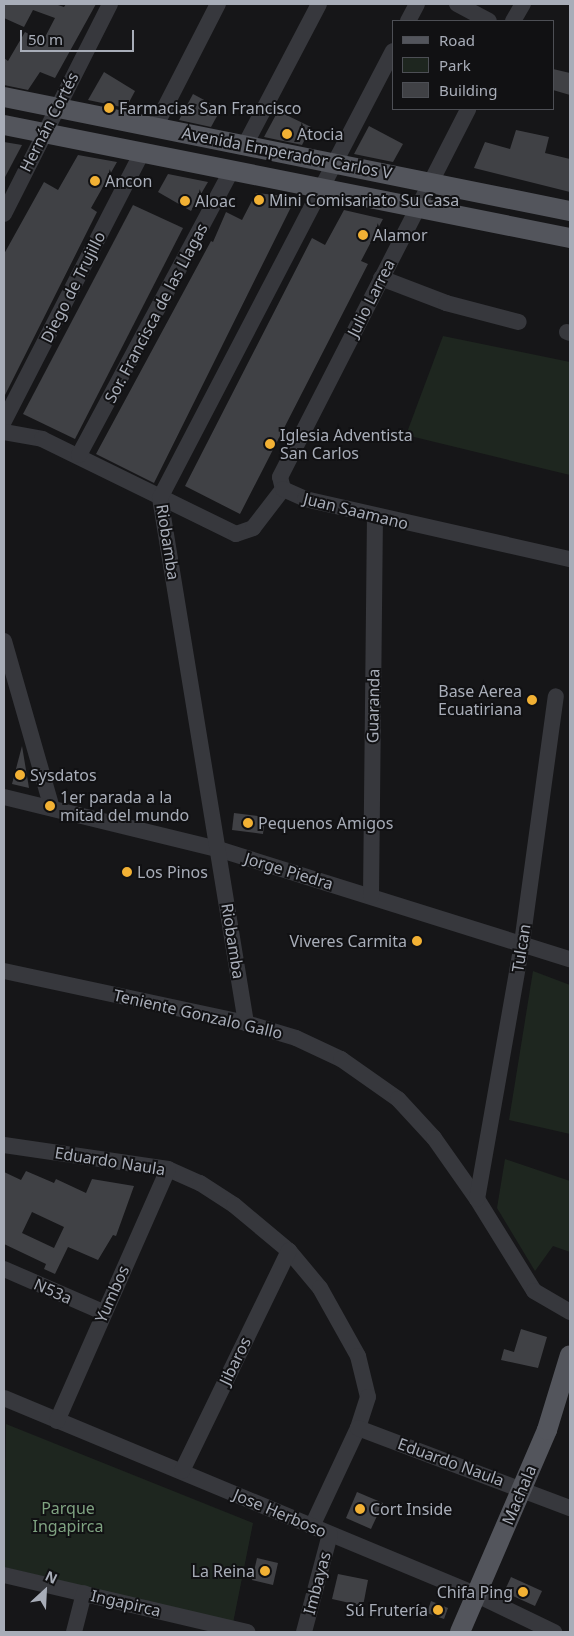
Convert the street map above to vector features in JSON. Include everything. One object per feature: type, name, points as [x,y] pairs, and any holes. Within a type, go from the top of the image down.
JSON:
[{"type":"main road","name":"Avenida Emperador Carlos V","points":[[4,97],[570,211]]},
{"type":"main road","name":"Avenida Emperador Carlos V","points":[[4,125],[323,187],[570,238]]},
{"type":"main road","name":"Machala","points":[[460,1632],[547,1430],[570,1355]]},
{"type":"street","name":"Hernán Cortés","points":[[4,214],[43,132],[110,4]]},
{"type":"street","points":[[155,127],[218,4]]},
{"type":"street","points":[[245,145],[319,4]]},
{"type":"street","points":[[409,20],[417,4]]},
{"type":"street","points":[[457,4],[487,20]]},
{"type":"street","points":[[514,20],[523,4]]},
{"type":"street","name":"Riobamba","points":[[246,1023],[160,498],[392,53]]},
{"type":"street","name":"Julio Larrea","points":[[283,488],[280,477],[467,110]]},
{"type":"street","name":"Diego de Trujillo","points":[[4,421],[142,152]]},
{"type":"street","name":"Sor. Francisca de las Llagas","points":[[79,455],[232,170]]},
{"type":"street","points":[[381,278],[446,303],[519,322]]},
{"type":"street","name":"Juan Saamano","points":[[4,432],[42,439],[79,455],[160,498],[231,532],[242,534],[253,528],[283,488],[305,499],[570,560]]},
{"type":"street","name":"Guaranda","points":[[371,896],[375,516]]},
{"type":"street","points":[[4,641],[52,808]]},
{"type":"street","name":"Tulcan","points":[[477,1199],[522,943],[556,696]]},
{"type":"street","name":"Jorge Piedra","points":[[4,797],[218,849],[570,958]]},
{"type":"street","name":"Teniente Gonzalo Gallo","points":[[4,971],[246,1023],[296,1038],[341,1059],[398,1098],[434,1138],[477,1199],[534,1291],[570,1312]]},
{"type":"street","name":"Eduardo Naula","points":[[4,1145],[168,1169],[200,1183],[234,1206],[288,1251],[320,1288],[358,1356],[368,1397],[358,1428],[312,1526]]},
{"type":"street","name":"Yumbos","points":[[57,1421],[103,1312],[168,1169]]},
{"type":"street","name":"Jibaros","points":[[182,1471],[288,1251]]},
{"type":"street","name":"N53a","points":[[4,1269],[103,1312]]},
{"type":"street","name":"Jose Herboso","points":[[4,1398],[475,1594],[554,1632]]},
{"type":"street","name":"Eduardo Naula","points":[[358,1428],[523,1488],[570,1508]]},
{"type":"street","name":"Imbayas","points":[[304,1632],[330,1534]]},
{"type":"street","name":"Ingapirca","points":[[4,1575],[84,1593],[200,1626],[247,1632]]},
{"type":"street","points":[[74,1632],[84,1593]]},
{"type":"green space","points":[[443,336],[570,362],[570,475],[406,435]]},
{"type":"green space","points":[[533,971],[570,985],[570,1134],[509,1120]]},
{"type":"green space","points":[[505,1159],[570,1181],[570,1252],[553,1246],[535,1271],[497,1208]]},
{"type":"green space","name":"Parque Ingapirca","points":[[6,1424],[253,1523],[233,1623],[4,1567]]},
{"type":"building","points":[[4,4],[55,4],[64,7],[66,4],[96,4],[55,78],[40,72],[28,90],[4,85],[4,58],[8,61],[25,32],[43,41],[55,18],[33,10],[24,27],[4,18]]},
{"type":"building","points":[[554,69],[570,73],[570,95],[554,90]]},
{"type":"building","points":[[104,72],[135,91],[126,108],[88,100]]},
{"type":"building","points":[[193,94],[221,109],[211,127],[179,120]]},
{"type":"building","name":"Atocia","points":[[278,111],[311,127],[302,145],[264,137]]},
{"type":"building","points":[[369,126],[403,144],[393,162],[354,154]]},
{"type":"building","points":[[516,130],[549,137],[545,153],[570,159],[570,192],[474,168],[485,142],[510,149]]},
{"type":"building","points":[[4,142],[22,145],[4,179]]},
{"type":"building","points":[[78,155],[117,162],[91,208],[97,212],[4,397],[4,254],[44,182],[58,190]]},
{"type":"building","name":"Aloac","points":[[168,174],[208,182],[191,211],[158,192]]},
{"type":"building","points":[[256,193],[296,197],[154,483],[96,454],[211,241],[213,242],[226,212],[242,220]]},
{"type":"building","points":[[133,205],[183,228],[75,439],[23,414]]},
{"type":"building","points":[[344,210],[383,219],[361,261],[368,264],[240,514],[185,486],[312,238],[325,245]]},
{"type":"building","name":"Sysdatos","points":[[22,746],[29,788],[12,784]]},
{"type":"building","name":"Pequenos Amigos","points":[[234,813],[265,817],[263,834],[232,830]]},
{"type":"building","points":[[26,1171],[54,1183],[56,1179],[86,1193],[92,1179],[134,1186],[116,1236],[113,1235],[98,1260],[68,1247],[55,1274],[44,1269],[46,1264],[4,1244],[4,1172],[21,1180]],"holes":[[[32,1212],[64,1227],[54,1248],[22,1233]]]},
{"type":"building","points":[[521,1329],[547,1337],[538,1368],[501,1360],[504,1349],[514,1352]]},
{"type":"building","name":"Cort Inside","points":[[357,1492],[383,1503],[371,1529],[346,1518]]},
{"type":"building","name":"La Reina","points":[[257,1558],[278,1563],[273,1585],[252,1580]]},
{"type":"building","points":[[338,1574],[368,1580],[363,1606],[332,1599]]},
{"type":"building","name":"Chifa Ping","points":[[511,1577],[542,1591],[535,1606],[504,1592]]},
{"type":"building","name":"Sú Frutería","points":[[431,1601],[448,1608],[444,1619],[427,1613]]},
{"type":"place","name":"Farmacias San Francisco","points":[[109,108]]},
{"type":"place","name":"Atocia","points":[[287,134]]},
{"type":"place","name":"Ancon","points":[[95,181]]},
{"type":"place","name":"Mini Comisariato Su Casa","points":[[259,200]]},
{"type":"place","name":"Aloac","points":[[185,201]]},
{"type":"place","name":"Alamor","points":[[363,235]]},
{"type":"place","name":"Iglesia Adventista San Carlos","points":[[270,444]]},
{"type":"place","name":"Base Aerea Ecuatiriana","points":[[532,700]]},
{"type":"place","name":"Sysdatos","points":[[20,775]]},
{"type":"place","name":"1er parada a la mitad del mundo","points":[[50,806]]},
{"type":"place","name":"Pequenos Amigos","points":[[248,823]]},
{"type":"place","name":"Los Pinos","points":[[127,872]]},
{"type":"place","name":"Viveres Carmita","points":[[417,941]]},
{"type":"place","name":"Cort Inside","points":[[360,1509]]},
{"type":"place","name":"La Reina","points":[[265,1571]]},
{"type":"place","name":"Chifa Ping","points":[[523,1592]]},
{"type":"place","name":"Sú Frutería","points":[[438,1610]]}]
